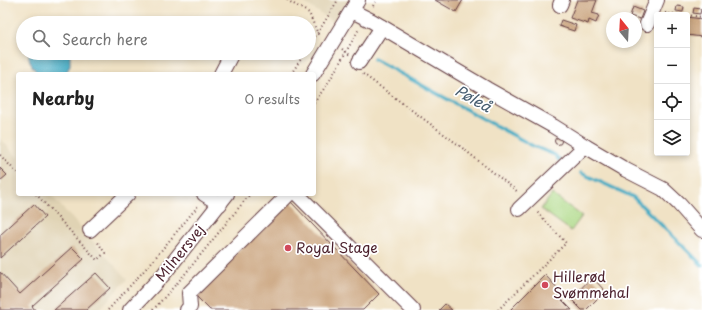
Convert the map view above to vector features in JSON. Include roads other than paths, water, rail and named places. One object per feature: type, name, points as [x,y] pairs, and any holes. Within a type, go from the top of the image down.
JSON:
[{"type":"street","points":[[314,72],[355,5],[382,27],[626,170],[663,189],[679,204],[702,230]]},
{"type":"street","points":[[359,62],[382,27]]},
{"type":"street","points":[[222,72],[228,60]]},
{"type":"street","points":[[524,205],[585,146]]},
{"type":"street","points":[[90,230],[126,196]]},
{"type":"street","points":[[210,196],[224,199]]},
{"type":"street","points":[[187,310],[190,307],[189,293],[287,196]]},
{"type":"street","points":[[298,196],[412,310]]},
{"type":"street","name":"Milnersvej","points":[[130,310],[163,275],[224,199]]},
{"type":"water","points":[[30,60],[70,60],[70,65],[67,72],[37,72]]},
{"type":"waterway","name":"Pøleå","points":[[374,59],[533,146],[555,155],[559,160]]},
{"type":"waterway","name":"Pøleå","points":[[581,173],[633,197],[702,265]]},
{"type":"place","name":"Royal Stage","points":[[288,248]]},
{"type":"place","name":"Hillerød Svømmehal","points":[[545,285]]}]
